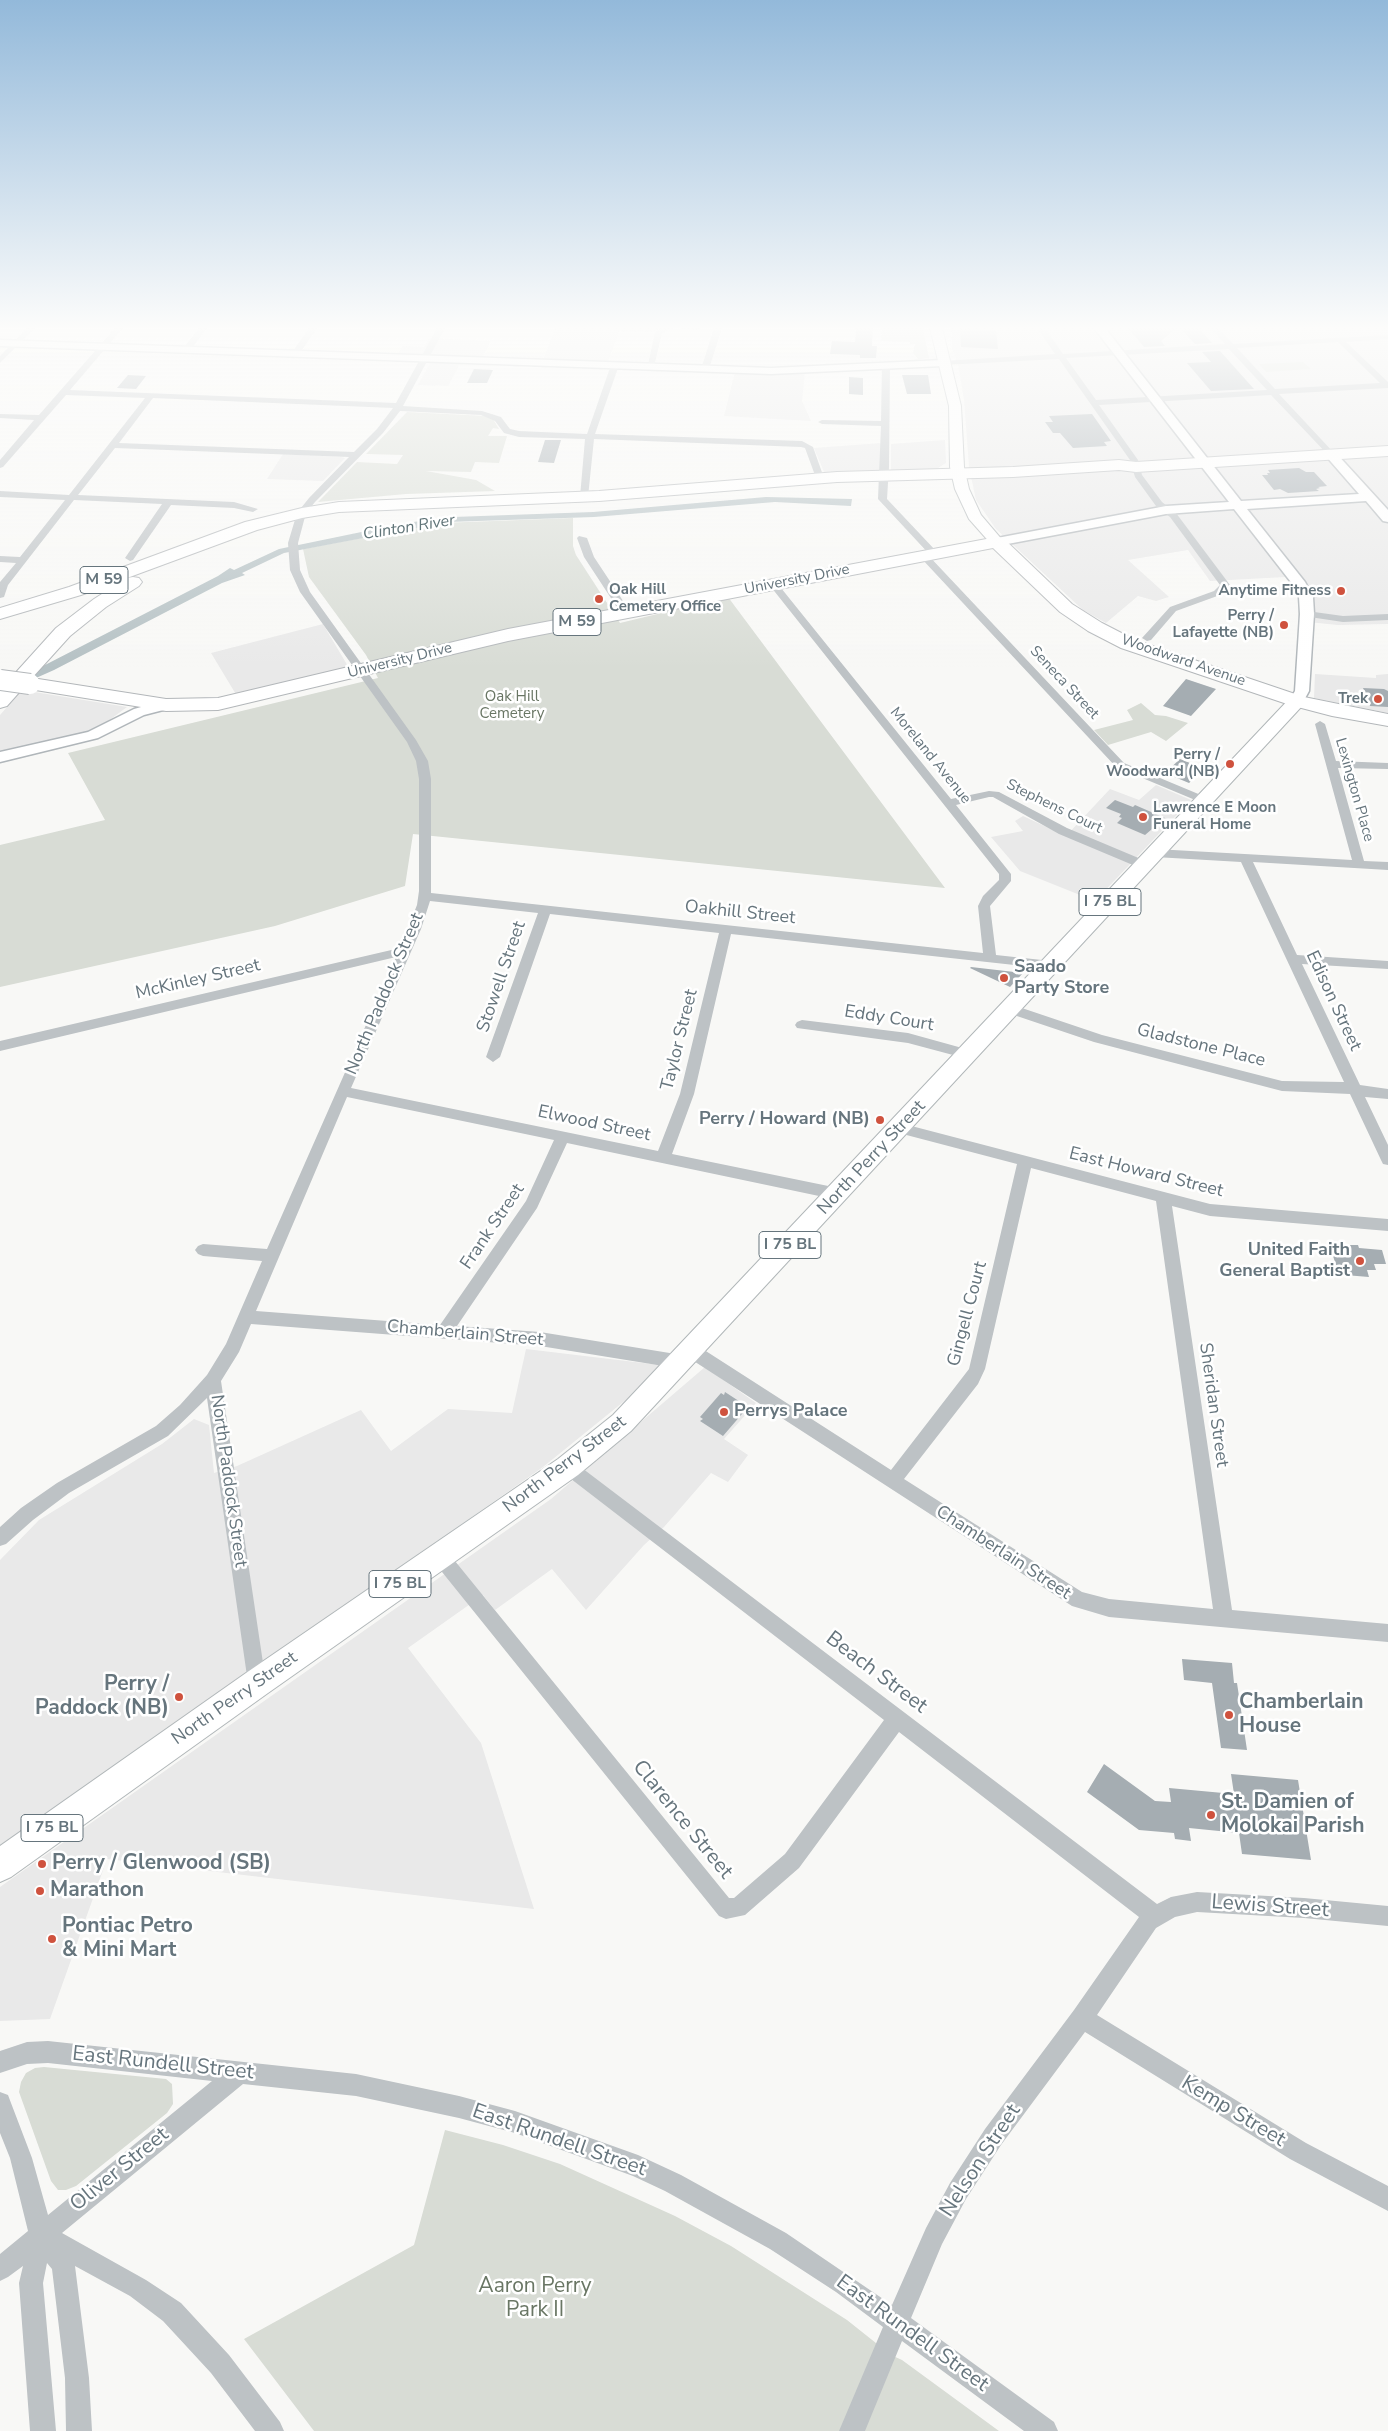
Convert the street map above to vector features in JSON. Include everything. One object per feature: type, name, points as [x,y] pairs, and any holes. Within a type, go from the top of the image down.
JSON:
[{"type":"highway","name":"M 59","points":[[0,614],[75,591],[251,526],[302,514],[369,504],[584,497],[820,478],[1119,465],[1136,467],[1388,451]]},
{"type":"highway","points":[[3,691],[33,664],[63,632],[107,598],[142,576],[207,542]]},
{"type":"highway","name":"University Drive","points":[[166,705],[206,705],[231,702],[486,640],[997,542]]},
{"type":"highway","name":"Woodward Avenue","points":[[997,542],[1060,602],[1111,636],[1128,644],[1297,701],[1332,710],[1388,720]]},
{"type":"highway","name":"M 59","points":[[3,691],[30,684],[166,705]]},
{"type":"main road","name":"Woodward Avenue","points":[[957,441],[958,473],[970,509],[997,542]]},
{"type":"main road","name":"North Perry Street","points":[[0,1866],[256,1683],[568,1467],[622,1423],[687,1356],[1297,701]]},
{"type":"street","points":[[0,465],[21,441]]},
{"type":"street","points":[[1,595],[3,585],[116,441]]},
{"type":"street","name":"North Paddock Street","points":[[256,1683],[213,1380],[233,1347],[419,918],[424,896],[425,779],[423,763],[412,742],[303,589],[296,574],[293,549],[302,514],[321,488],[369,441]]},
{"type":"street","points":[[584,497],[589,441]]},
{"type":"street","points":[[734,441],[801,444],[809,447],[820,478]]},
{"type":"street","name":"Seneca Street","points":[[885,441],[883,500],[929,555],[1120,764],[1204,800]]},
{"type":"street","points":[[1121,441],[1134,460],[1138,475],[1159,504],[1173,515],[1225,587],[1217,593],[1173,609],[1147,638]]},
{"type":"street","name":"North Perry Street","points":[[1188,441],[1300,585],[1306,597],[1307,614],[1303,682],[1302,693],[1297,701]]},
{"type":"street","points":[[1318,441],[1388,518]]},
{"type":"street","points":[[113,445],[355,455]]},
{"type":"street","points":[[0,494],[234,505],[253,509]]},
{"type":"street","name":"University Drive","points":[[997,542],[1166,510],[1369,497]]},
{"type":"street","points":[[130,558],[168,502]]},
{"type":"street","points":[[582,538],[589,557],[626,613]]},
{"type":"street","points":[[0,559],[23,560]]},
{"type":"street","name":"Moreland Avenue","points":[[774,585],[1006,875],[1004,881],[987,899],[984,906],[990,958]]},
{"type":"street","points":[[1307,614],[1343,619],[1388,617]]},
{"type":"street","name":"University Drive","points":[[0,757],[86,737],[103,731],[139,712],[166,705]]},
{"type":"street","name":"Lexington Place","points":[[1320,724],[1358,864]]},
{"type":"street","points":[[1330,764],[1388,766]]},
{"type":"street","name":"Stephens Court","points":[[948,803],[995,794],[1063,832],[1150,859],[1245,858],[1388,866]]},
{"type":"street","name":"Edison Street","points":[[1245,858],[1388,1160]]},
{"type":"street","name":"Oakhill Street","points":[[424,896],[1051,965]]},
{"type":"street","name":"Stowell Street","points":[[493,1057],[546,909]]},
{"type":"street","name":"Taylor Street","points":[[663,1158],[687,1094],[726,929]]},
{"type":"street","name":"McKinley Street","points":[[0,1046],[405,951]]},
{"type":"street","points":[[1293,959],[1388,965]]},
{"type":"street","name":"Gladstone Place","points":[[1010,1009],[1104,1040],[1276,1085],[1301,1088],[1342,1087],[1388,1094]]},
{"type":"street","name":"Eddy Court","points":[[802,1025],[908,1038],[968,1054]]},
{"type":"street","name":"Elwood Street","points":[[343,1091],[838,1194]]},
{"type":"street","name":"East Howard Street","points":[[900,1128],[1163,1198],[1232,1213],[1388,1224]]},
{"type":"street","name":"Frank Street","points":[[444,1332],[532,1204],[563,1137]]},
{"type":"street","name":"Gingell Court","points":[[892,1481],[972,1379],[977,1369],[1025,1162]]},
{"type":"street","name":"Sheridan Street","points":[[1163,1198],[1224,1618]]},
{"type":"street","points":[[203,1250],[272,1256]]},
{"type":"street","name":"Chamberlain Street","points":[[246,1317],[546,1340],[687,1356],[892,1481],[1078,1600],[1104,1607],[1388,1633]]},
{"type":"street","points":[[0,1538],[27,1514],[64,1488],[162,1431],[186,1410],[213,1380]]},
{"type":"street","name":"Beach Street","points":[[568,1467],[1155,1916]]},
{"type":"street","name":"Clarence Street","points":[[440,1556],[719,1903],[726,1909],[738,1908],[792,1861],[897,1719]]},
{"type":"street","name":"Lewis Street","points":[[1155,1916],[1177,1905],[1197,1902],[1304,1908],[1388,1916]]},
{"type":"street","name":"Nelson Street","points":[[852,2431],[934,2236],[975,2163],[1120,1965],[1139,1932],[1155,1916]]},
{"type":"street","name":"Kemp Street","points":[[1082,2018],[1282,2142],[1388,2198]]},
{"type":"street","name":"East Rundell Street","points":[[0,2062],[28,2053],[48,2052],[356,2085],[408,2094],[515,2122],[607,2154],[673,2183],[742,2220],[800,2255],[1045,2431]]},
{"type":"street","name":"Oliver Street","points":[[0,2268],[240,2072]]},
{"type":"street","points":[[0,2102],[20,2158],[41,2234],[63,2265],[77,2378],[79,2431]]},
{"type":"street","points":[[41,2234],[31,2283],[43,2431]]},
{"type":"street","points":[[41,2234],[138,2288],[172,2312],[220,2364],[271,2431]]},
{"type":"shaded area","points":[[945,441],[946,463],[935,470],[891,470],[891,444]]},
{"type":"shaded area","points":[[967,441],[1388,441],[1388,624],[1338,625],[1298,621],[1298,599],[1286,577],[1210,581],[1188,550],[1128,560],[1169,597],[1156,601],[1138,596],[1106,623],[1083,610],[996,529],[976,500],[969,467]]},
{"type":"shaded area","points":[[882,443],[880,470],[876,471],[824,472],[814,448]]},
{"type":"shaded area","points":[[283,454],[345,458],[323,481],[267,479]]},
{"type":"shaded area","points":[[323,624],[349,668],[237,696],[211,653]]},
{"type":"shaded area","points":[[1315,674],[1376,678],[1376,675],[1388,674],[1388,713],[1314,698]]},
{"type":"shaded area","points":[[22,690],[127,707],[96,730],[0,751],[0,715]]},
{"type":"shaded area","points":[[1156,785],[1191,800],[1095,901],[1020,871],[991,837],[1023,831],[1015,821],[1023,816],[1066,836],[1110,789],[1139,800]]},
{"type":"shaded area","points":[[526,1349],[660,1365],[659,1373],[543,1467],[0,1849],[0,1560],[39,1520],[162,1444],[194,1419],[209,1425],[214,1473],[237,1466],[361,1410],[391,1451],[448,1409],[512,1413]]},
{"type":"shaded area","points":[[705,1367],[756,1403],[724,1439],[748,1455],[728,1482],[711,1473],[664,1527],[644,1545],[586,1610],[552,1569],[495,1610],[483,1595],[408,1648],[481,1743],[534,1909],[107,1859],[50,2019],[0,2021],[0,1887],[551,1499]]},
{"type":"green space","points":[[378,441],[505,441],[499,463],[475,462],[471,472],[426,471],[476,480],[495,491],[406,494],[318,502],[357,462],[397,464],[403,455],[366,454]]},
{"type":"green space","name":"Oak Hill Cemetery","points":[[573,518],[573,546],[576,555],[620,623],[728,597],[945,888],[413,834],[405,886],[275,926],[0,987],[0,845],[105,820],[68,753],[378,678],[366,655],[309,577],[303,549],[441,523]]},
{"type":"green space","points":[[1141,703],[1155,715],[1166,716],[1188,723],[1166,741],[1151,732],[1108,745],[1094,730],[1133,720],[1127,710]]},
{"type":"green space","points":[[44,2067],[166,2079],[172,2084],[173,2104],[167,2113],[76,2186],[66,2190],[58,2190],[51,2181],[19,2092],[21,2082],[26,2073],[35,2068]]},
{"type":"green space","name":"Aaron Perry Park II","points":[[445,2130],[503,2145],[560,2164],[675,2216],[731,2246],[847,2320],[891,2355],[902,2360],[999,2431],[314,2431],[244,2339],[414,2245]]},
{"type":"water","name":"Clinton River","points":[[766,497],[852,499],[851,506],[775,502],[594,517],[448,522],[284,553],[242,573],[245,575],[222,583],[54,670],[0,694],[0,685],[45,665],[218,576],[230,568],[234,570],[279,549],[405,523],[453,517],[593,512]]},
{"type":"building","points":[[545,441],[561,441],[554,463],[538,462]]},
{"type":"building","points":[[1067,441],[1108,441],[1104,442],[1107,446],[1073,448]]},
{"type":"building","points":[[1299,468],[1306,472],[1314,472],[1327,486],[1318,487],[1320,488],[1316,489],[1319,491],[1288,493],[1280,489],[1274,490],[1262,475],[1268,475],[1267,473],[1270,473],[1268,470]]},
{"type":"building","points":[[1186,679],[1216,689],[1191,716],[1163,706]]},
{"type":"building","name":"Trek","points":[[1363,688],[1384,689],[1388,691],[1388,707],[1370,706]]},
{"type":"building","points":[[1180,759],[1205,769],[1189,783],[1165,773]]},
{"type":"building","name":"Lawrence E Moon Funeral Home","points":[[1115,800],[1133,807],[1135,805],[1165,818],[1145,835],[1117,823],[1122,818],[1119,817],[1121,814],[1106,808]]},
{"type":"building","name":"Saado Party Store","points":[[971,967],[1023,973],[1010,987]]},
{"type":"building","name":"United Faith General Baptist","points":[[1347,1245],[1358,1245],[1359,1248],[1382,1250],[1386,1264],[1374,1264],[1376,1270],[1367,1270],[1369,1277],[1345,1275],[1343,1268],[1337,1268],[1330,1247],[1348,1248]]},
{"type":"building","name":"Perrys Palace","points":[[725,1392],[748,1407],[723,1436],[700,1421],[703,1419],[700,1417],[721,1393],[724,1395]]},
{"type":"building","name":"Chamberlain House","points":[[1182,1659],[1232,1663],[1234,1683],[1237,1683],[1247,1750],[1221,1748],[1212,1683],[1184,1680]]},
{"type":"building","name":"St. Damien of Molokai Parish","points":[[1104,1764],[1155,1801],[1171,1802],[1169,1788],[1234,1794],[1231,1774],[1298,1780],[1311,1860],[1242,1854],[1239,1833],[1189,1828],[1191,1841],[1175,1839],[1174,1833],[1139,1830],[1087,1792]]},
{"type":"place","name":"Anytime Fitness","points":[[1341,591]]},
{"type":"place","name":"Oak Hill Cemetery Office","points":[[599,599]]},
{"type":"place","name":"Perry / Lafayette (NB)","points":[[1284,625]]},
{"type":"place","name":"Trek","points":[[1378,699]]},
{"type":"place","name":"Perry / Woodward (NB)","points":[[1230,764]]},
{"type":"place","name":"Lawrence E Moon Funeral Home","points":[[1143,817]]},
{"type":"place","name":"Saado Party Store","points":[[1004,978]]},
{"type":"place","name":"Perry / Howard (NB)","points":[[880,1120]]},
{"type":"place","name":"United Faith General Baptist","points":[[1360,1261]]},
{"type":"place","name":"Perrys Palace","points":[[724,1412]]},
{"type":"place","name":"Perry / Paddock (NB)","points":[[179,1697]]},
{"type":"place","name":"Chamberlain House","points":[[1229,1715]]},
{"type":"place","name":"St. Damien of Molokai Parish","points":[[1211,1815]]},
{"type":"place","name":"Perry / Glenwood (SB)","points":[[42,1864]]},
{"type":"place","name":"Marathon","points":[[40,1891]]},
{"type":"place","name":"Pontiac Petro & Mini Mart","points":[[52,1939]]}]
